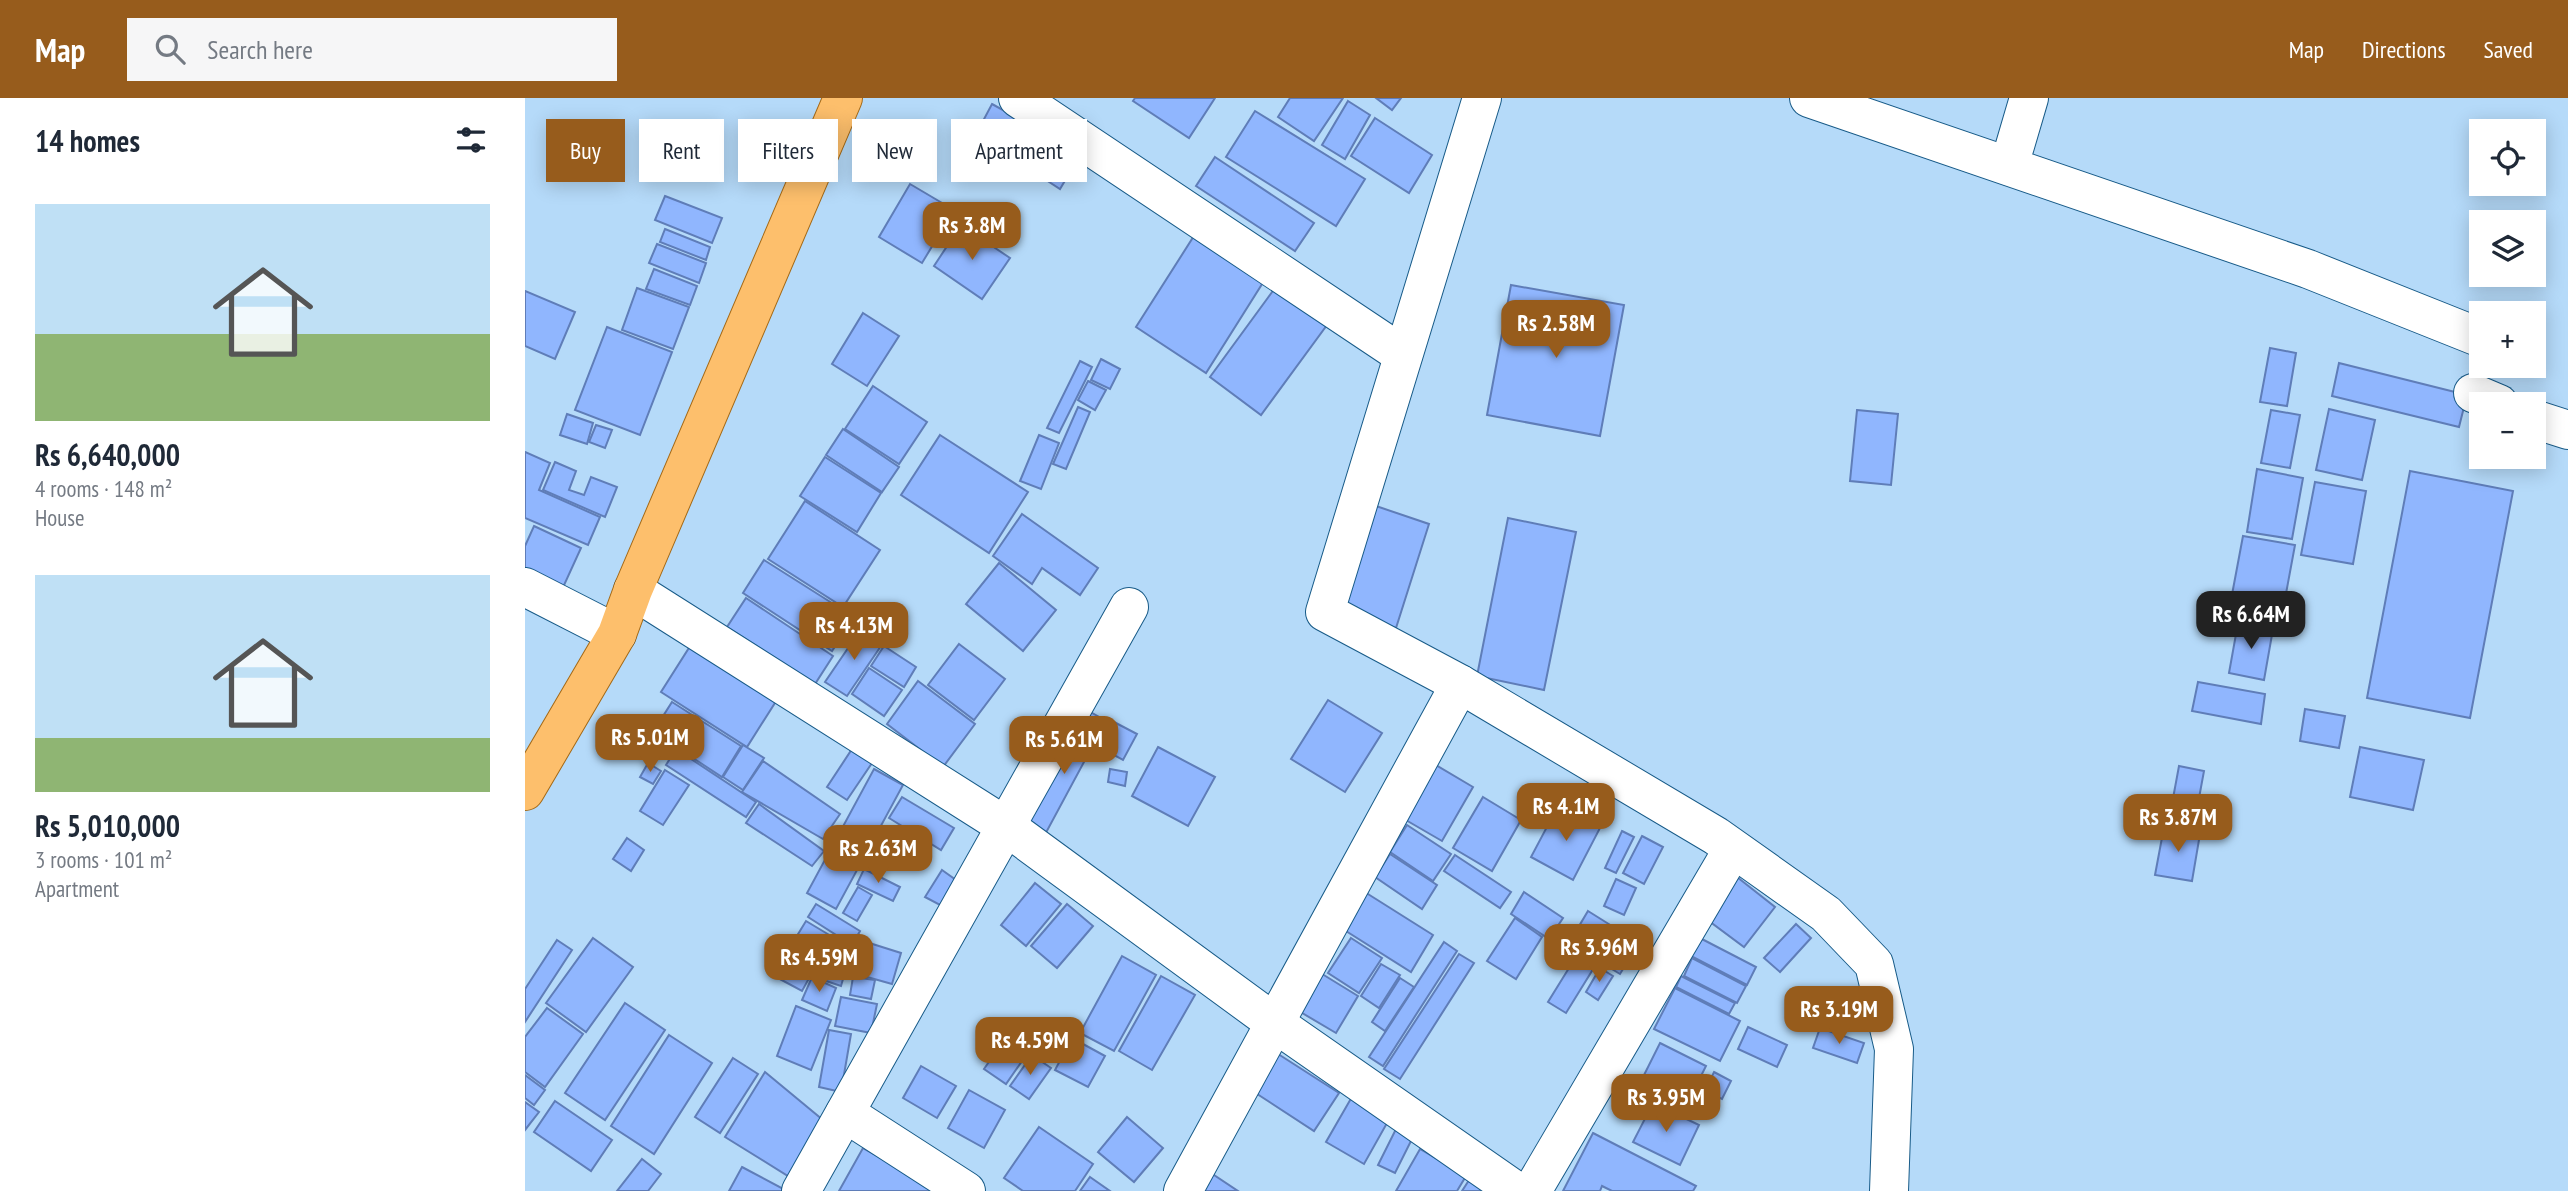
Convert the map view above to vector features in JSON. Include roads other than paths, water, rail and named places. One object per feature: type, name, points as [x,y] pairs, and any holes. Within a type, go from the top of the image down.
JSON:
[{"type":"main road","points":[[525,791],[617,634],[633,590],[843,98]]},
{"type":"street","points":[[1018,98],[1403,355]]},
{"type":"street","points":[[1809,98],[2308,269],[2469,333]]},
{"type":"street","points":[[2008,166],[2029,98]]},
{"type":"street","points":[[1478,100],[1325,612],[1460,684],[1701,825],[1826,914],[1874,964],[1894,1049],[1889,1191]]},
{"type":"street","points":[[2546,423],[2568,430]]},
{"type":"street","points":[[525,587],[617,634]]},
{"type":"street","points":[[633,590],[1007,827],[1276,1024],[1516,1191]]},
{"type":"street","points":[[801,1191],[1129,607]]},
{"type":"street","points":[[1183,1191],[1460,684]]},
{"type":"street","points":[[1532,1191],[1733,849]]},
{"type":"street","points":[[845,1112],[966,1191]]}]
